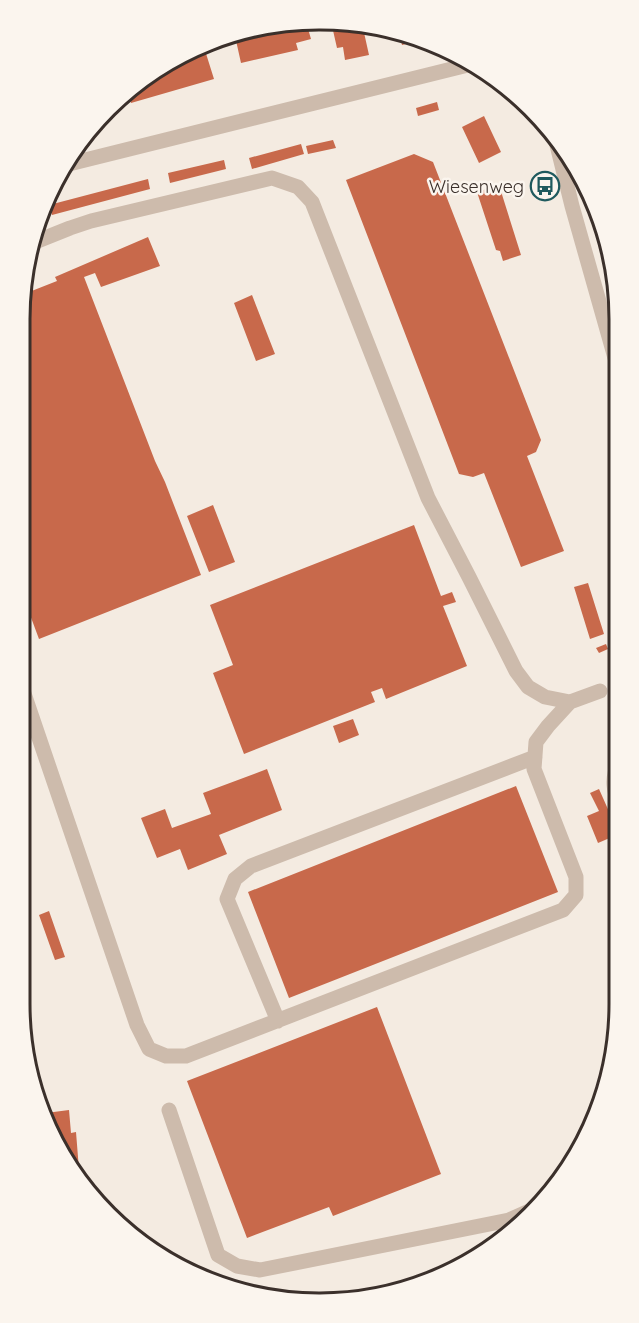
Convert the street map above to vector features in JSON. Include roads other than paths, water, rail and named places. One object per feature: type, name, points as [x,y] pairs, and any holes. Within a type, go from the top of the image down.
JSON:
[{"type":"street","points":[[77,162],[460,67]]},
{"type":"street","points":[[561,160],[609,337]]},
{"type":"street","points":[[41,239],[92,221],[272,178],[298,187],[312,202],[428,498],[516,671],[528,687],[545,697],[570,702]]},
{"type":"street","points":[[30,712],[136,1025],[149,1049],[165,1056],[186,1056],[563,910],[576,896],[576,877],[534,769],[536,742],[570,702],[600,691]]},
{"type":"street","points":[[278,1021],[227,899],[235,879],[250,866],[535,757]]},
{"type":"street","points":[[169,1110],[218,1255],[237,1266],[260,1270],[513,1218]]},
{"type":"place","name":"Wiesenweg","points":[[545,186]]}]
